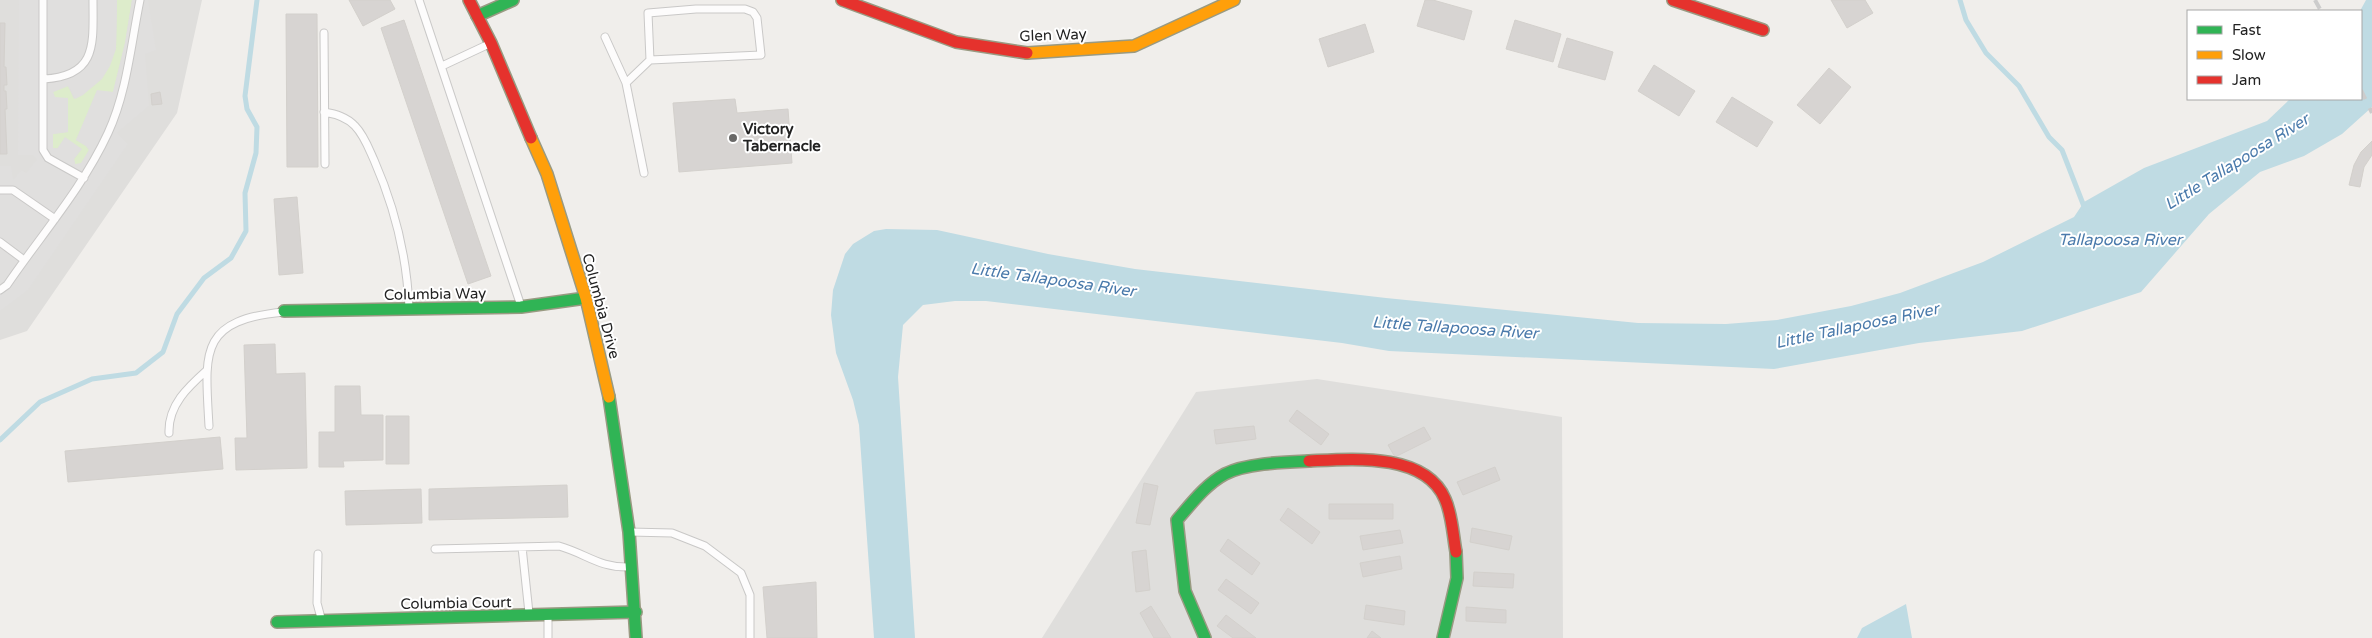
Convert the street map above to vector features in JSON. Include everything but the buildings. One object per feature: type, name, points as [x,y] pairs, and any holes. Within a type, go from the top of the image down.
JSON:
[{"type":"street","name":"Columbia Drive","points":[[469,0],[491,43],[547,174],[586,298],[609,394],[629,532],[636,612],[636,638]]},
{"type":"street","points":[[477,16],[513,0]]},
{"type":"street","name":"Glen Way","points":[[842,0],[956,42],[1024,53],[1134,46],[1234,0]]},
{"type":"street","points":[[1673,0],[1762,30]]},
{"type":"street","name":"Columbia Way","points":[[284,312],[521,306],[586,298]]},
{"type":"street","points":[[1205,638],[1185,591],[1177,520],[1193,500],[1229,473],[1276,465],[1328,461],[1375,461],[1406,465],[1430,477],[1446,500],[1458,572],[1443,638]]},
{"type":"street","name":"Columbia Court","points":[[277,622],[548,616],[636,612]]},
{"type":"lane","points":[[43,0],[43,150],[48,158],[84,178]]},
{"type":"lane","points":[[44,80],[72,74],[82,67],[89,58],[93,40],[93,0]]},
{"type":"lane","points":[[0,290],[7,286],[84,178],[108,132],[122,94],[140,0]]},
{"type":"lane","points":[[419,0],[521,306]]},
{"type":"lane","points":[[695,0],[696,9]]},
{"type":"lane","points":[[626,83],[650,60],[762,55],[757,18],[753,12],[745,10],[696,9],[648,13],[650,60]]},
{"type":"lane","points":[[324,33],[325,164]]},
{"type":"lane","points":[[605,38],[626,83],[644,173]]},
{"type":"lane","points":[[442,66],[491,43]]},
{"type":"lane","points":[[324,112],[341,116],[355,126],[365,142],[384,183],[398,225],[406,264],[409,309]]},
{"type":"lane","points":[[0,190],[13,190],[55,219]]},
{"type":"lane","points":[[0,242],[24,260]]},
{"type":"lane","points":[[209,426],[207,370],[210,347],[222,330],[241,320],[261,314],[284,312]]},
{"type":"lane","points":[[169,433],[168,422],[173,409],[185,390],[207,370]]},
{"type":"lane","points":[[629,532],[672,533],[705,546],[741,572],[750,594],[750,638]]},
{"type":"lane","points":[[435,549],[559,546],[575,551],[603,565],[632,567]]},
{"type":"lane","points":[[522,547],[530,616]]},
{"type":"lane","points":[[318,554],[318,603],[322,621]]},
{"type":"lane","points":[[548,616],[548,638]]},
{"type":"shaded area","points":[[0,0],[202,0],[177,113],[27,331],[0,340]]},
{"type":"shaded area","points":[[19,0],[117,0],[116,49],[110,66],[102,79],[83,95],[75,99],[68,86],[53,92],[55,97],[68,98],[68,132],[53,134],[53,148],[57,149],[65,137],[82,149],[74,159],[75,164],[81,163],[89,150],[76,140],[97,90],[113,92],[125,43],[132,0],[148,0],[156,50],[145,54],[149,106],[117,133],[128,144],[28,290],[0,311],[0,166],[11,166],[13,180],[21,170],[26,173],[37,159],[33,155],[18,155]]},
{"type":"shaded area","points":[[1317,379],[1562,417],[1563,638],[1042,638],[1196,392]]},
{"type":"green space","points":[[117,0],[132,0],[125,43],[113,92],[97,91],[76,140],[89,150],[81,164],[75,164],[74,159],[81,149],[53,148],[53,134],[68,132],[68,98],[55,98],[53,92],[68,86],[74,99],[116,49]]},
{"type":"water","name":"Tallapoosa River","points":[[2366,0],[2372,0],[2372,107],[2342,134],[2304,156],[2260,172],[2209,214],[2141,292],[2022,331],[1919,343],[1774,369],[1389,351],[1342,343],[986,301],[955,301],[923,305],[903,325],[898,377],[915,638],[874,638],[859,425],[853,400],[836,353],[831,315],[833,290],[845,254],[853,244],[874,231],[886,229],[937,230],[1048,254],[1135,269],[1386,298],[1638,323],[1726,324],[1777,320],[1851,306],[1900,293],[1983,262],[2074,217],[2084,202],[2144,168],[2267,121],[2289,100],[2362,100],[2361,10]]},
{"type":"water","points":[[1906,604],[1912,638],[1857,638],[1862,628]]},
{"type":"waterway","points":[[0,440],[40,402],[92,379],[136,373],[163,352],[177,314],[204,278],[231,258],[246,231],[245,193],[256,153],[257,127],[247,109],[245,96],[257,0]]},
{"type":"waterway","points":[[1960,0],[1966,20],[1986,53],[2019,86],[2049,137],[2062,150],[2085,209]]},
{"type":"railway","points":[[2315,0],[2320,10]]},
{"type":"railway","points":[[2362,92],[2372,113]]},
{"type":"traffic: fast","points":[[477,16],[513,0]]},
{"type":"traffic: fast","points":[[284,311],[521,307],[586,298]]},
{"type":"traffic: fast","points":[[609,397],[629,532],[636,638]]},
{"type":"traffic: fast","points":[[1205,638],[1185,591],[1177,520],[1205,489],[1225,474],[1255,465],[1309,461]]},
{"type":"traffic: fast","points":[[1443,638],[1457,578],[1456,552]]},
{"type":"traffic: fast","points":[[277,622],[636,612]]},
{"type":"traffic: slow","points":[[1027,53],[1134,46],[1234,0]]},
{"type":"traffic: slow","points":[[531,138],[547,174],[586,298],[609,397]]},
{"type":"traffic: jam","points":[[469,0],[491,43],[531,138]]},
{"type":"traffic: jam","points":[[842,0],[956,42],[1027,53]]},
{"type":"traffic: jam","points":[[1673,0],[1763,30]]},
{"type":"traffic: jam","points":[[1309,461],[1345,459],[1385,462],[1404,466],[1421,473],[1435,484],[1445,499],[1451,518],[1456,552]]},
{"type":"place","name":"Victory Tabernacle","points":[[733,138]]},
{"type":"water label","name":"Little Tallapoosa River","points":[[2237,162]]},
{"type":"water label","name":"Little Tallapoosa River","points":[[1053,280]]},
{"type":"water label","name":"Little Tallapoosa River","points":[[1857,326]]},
{"type":"water label","name":"Little Tallapoosa River","points":[[1455,328]]}]
